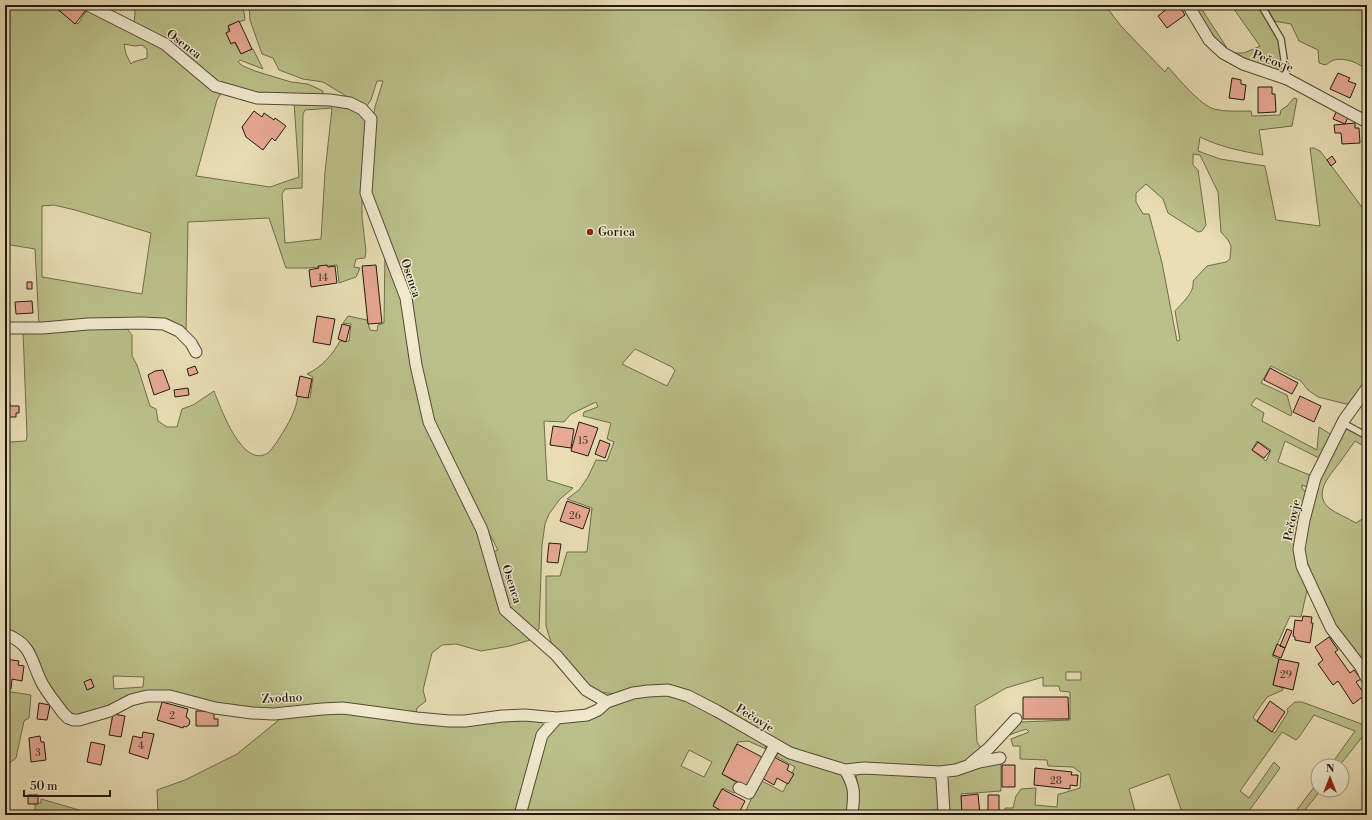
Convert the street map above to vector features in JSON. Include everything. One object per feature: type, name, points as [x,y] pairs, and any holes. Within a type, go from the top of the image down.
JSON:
[{"type":"street","name":"Osenca","points":[[88,5],[165,44],[216,86],[257,98],[330,100],[350,103],[362,109],[371,119],[366,193],[406,298],[416,365],[429,422],[482,530],[505,610],[556,655],[586,690],[607,702]]},
{"type":"street","name":"Pečovje","points":[[1188,5],[1209,40],[1223,52],[1243,64],[1287,79],[1367,122]]},
{"type":"street","points":[[5,328],[43,328],[88,324],[164,324],[178,331],[191,343],[196,352]]},
{"type":"street","name":"Pečovje","points":[[1367,388],[1343,423],[1315,478],[1304,520],[1299,549],[1302,566],[1331,628],[1361,667],[1367,679]]},
{"type":"street","name":"Zvodno","points":[[5,634],[22,644],[30,653],[40,681],[63,713],[68,718],[73,720],[110,711],[131,700],[147,696],[170,696],[215,708],[252,713],[274,714],[322,708],[344,708],[449,721],[465,721],[502,716],[524,715],[557,718],[587,715],[598,710],[607,702]]},
{"type":"street","name":"Pečovje","points":[[607,702],[648,691],[668,690],[688,696],[790,753],[846,770]]},
{"type":"street","points":[[520,815],[542,735],[557,718]]},
{"type":"street","points":[[968,765],[989,748],[1016,719]]},
{"type":"street","points":[[739,788],[749,792],[775,745]]},
{"type":"street","points":[[852,815],[854,787],[846,770],[864,768],[940,772],[956,770],[968,765],[1000,758]]},
{"type":"street","points":[[940,772],[942,779],[943,815]]},
{"type":"lane","points":[[1261,5],[1281,39],[1287,79]]},
{"type":"lane","points":[[1343,423],[1367,436]]},
{"type":"green space","points":[[5,5],[51,5],[78,24],[88,8],[165,48],[221,93],[217,100],[196,176],[270,187],[299,177],[294,102],[345,104],[366,118],[368,127],[362,175],[362,217],[366,251],[365,258],[356,259],[354,267],[360,268],[356,277],[339,283],[337,265],[309,268],[286,268],[269,218],[188,222],[186,332],[171,323],[39,326],[35,249],[5,244]],"holes":[[[124,44],[135,46],[142,45],[147,49],[147,58],[131,64],[126,54]],[[332,108],[325,172],[321,239],[285,243],[282,194],[285,189],[302,188],[303,114],[305,110]],[[54,205],[75,210],[151,233],[142,294],[42,277],[42,206]]]},
{"type":"green space","points":[[134,5],[187,5],[192,7],[197,5],[243,5],[245,20],[229,25],[228,32],[241,53],[253,49],[263,69],[240,60],[238,62],[255,71],[291,82],[308,84],[323,91],[323,95],[292,96],[230,90],[134,24]]},
{"type":"green space","points":[[249,5],[1105,5],[1121,26],[1165,72],[1168,67],[1202,102],[1214,109],[1223,111],[1251,111],[1252,116],[1280,115],[1281,110],[1294,98],[1297,99],[1292,126],[1259,130],[1263,155],[1223,146],[1200,137],[1198,151],[1220,159],[1265,166],[1276,220],[1320,226],[1310,148],[1314,148],[1320,151],[1367,214],[1367,382],[1351,403],[1346,404],[1318,397],[1308,390],[1301,381],[1271,366],[1261,383],[1287,395],[1292,413],[1291,416],[1256,398],[1251,405],[1264,413],[1262,421],[1317,450],[1319,427],[1332,435],[1319,458],[1285,441],[1278,462],[1312,476],[1309,488],[1302,485],[1302,488],[1307,494],[1301,527],[1308,586],[1301,617],[1290,616],[1272,656],[1279,659],[1273,684],[1283,688],[1283,690],[1267,697],[1253,717],[1257,722],[1275,733],[1288,712],[1287,709],[1295,702],[1302,702],[1367,726],[1367,731],[1345,758],[1336,758],[1355,731],[1314,715],[1296,740],[1282,732],[1240,791],[1249,798],[1274,762],[1280,768],[1246,815],[1183,815],[1169,774],[1129,789],[1136,815],[1005,815],[1005,808],[1013,808],[1016,796],[1021,789],[1036,788],[1035,805],[1057,807],[1058,794],[1080,788],[1081,773],[1073,767],[1048,766],[1047,760],[1020,759],[1020,746],[1013,746],[1011,739],[1029,732],[1026,729],[1006,736],[1021,722],[1070,720],[1070,692],[1060,691],[1059,686],[1043,686],[1043,677],[1006,688],[975,706],[977,742],[983,751],[968,762],[942,769],[846,766],[790,751],[682,690],[616,694],[598,692],[585,684],[575,674],[551,642],[546,626],[546,576],[560,576],[567,552],[587,552],[592,508],[567,499],[579,490],[588,477],[596,460],[607,461],[614,442],[607,439],[611,423],[583,416],[584,412],[598,407],[596,402],[571,414],[564,422],[544,421],[547,480],[573,488],[560,499],[549,514],[545,524],[542,545],[539,629],[536,632],[519,622],[518,629],[530,640],[510,646],[481,651],[456,644],[442,645],[432,653],[423,690],[426,701],[417,708],[416,715],[254,711],[168,694],[88,715],[70,715],[42,679],[34,649],[25,639],[14,631],[5,629],[5,445],[9,442],[26,441],[27,436],[23,331],[124,325],[132,335],[132,356],[137,365],[150,406],[156,409],[158,421],[167,427],[177,427],[182,409],[193,405],[214,391],[221,410],[234,435],[250,453],[259,456],[269,452],[278,441],[291,417],[298,396],[310,398],[313,377],[307,374],[318,368],[326,360],[340,341],[349,341],[351,324],[343,323],[348,316],[367,320],[370,330],[377,331],[378,325],[384,323],[385,251],[371,202],[373,119],[383,81],[377,81],[371,100],[366,107],[323,82],[303,79],[279,70],[273,58],[262,54],[250,20]],"holes":[[[1193,154],[1200,155],[1218,192],[1221,232],[1231,246],[1230,259],[1226,262],[1207,266],[1193,281],[1190,293],[1175,311],[1180,340],[1177,341],[1162,263],[1149,214],[1143,214],[1136,202],[1136,193],[1146,184],[1163,199],[1168,213],[1198,232],[1202,231],[1206,225],[1198,170],[1193,165]],[[635,349],[672,367],[675,371],[667,386],[622,364]],[[1257,441],[1271,450],[1266,461],[1252,450]],[[472,501],[498,550],[491,553]],[[1066,672],[1081,672],[1081,680],[1066,680]],[[113,676],[144,677],[143,687],[114,689]]]},
{"type":"green space","points":[[1191,5],[1199,5],[1227,48],[1223,50],[1221,48]]},
{"type":"green space","points":[[1231,5],[1259,5],[1283,49],[1283,70],[1281,72],[1231,55],[1235,53],[1244,53],[1260,46]]},
{"type":"green space","points":[[1266,5],[1367,5],[1367,71],[1356,63],[1343,59],[1334,60],[1325,65],[1319,63],[1318,50],[1299,41],[1291,24],[1274,21]]},
{"type":"green space","points":[[1344,427],[1351,429],[1367,438],[1367,448],[1355,441],[1328,478],[1322,496],[1324,502],[1329,508],[1356,523],[1367,516],[1367,668],[1333,624],[1309,572],[1303,551],[1312,500],[1320,474]]},
{"type":"green space","points":[[5,691],[31,695],[29,718],[24,721],[16,758],[5,767]]},
{"type":"green space","points":[[664,693],[691,700],[765,744],[766,749],[748,741],[738,742],[722,774],[739,784],[734,793],[723,788],[713,804],[732,815],[524,815],[545,734],[556,723],[634,696]],"holes":[[[689,750],[712,762],[704,777],[681,766]]]},
{"type":"green space","points":[[319,711],[408,720],[505,718],[551,721],[518,815],[486,815],[481,813],[472,815],[158,815],[157,790],[185,780],[237,754],[285,715]]},
{"type":"green space","points":[[779,753],[840,772],[851,788],[849,815],[744,815],[760,780],[783,792],[795,767],[776,756]]},
{"type":"green space","points":[[996,763],[1001,764],[1001,791],[961,794],[964,815],[946,815],[945,776]]},
{"type":"green space","points":[[863,771],[930,776],[938,782],[940,786],[942,810],[933,810],[932,815],[855,815],[859,791],[856,775]]},
{"type":"green space","points":[[1310,793],[1310,798],[1315,798],[1301,815],[1293,815]]},
{"type":"green space","points":[[41,799],[79,810],[78,815],[35,815],[35,804],[41,803]]},
{"type":"building","points":[[53,5],[80,5],[86,10],[75,24]]},
{"type":"building","points":[[1166,5],[1179,5],[1185,15],[1167,28],[1158,16],[1168,8]]},
{"type":"building","points":[[239,21],[252,49],[241,54],[235,42],[231,44],[226,33],[230,31],[228,26]]},
{"type":"building","points":[[1338,73],[1350,78],[1348,81],[1356,84],[1350,98],[1330,89]]},
{"type":"building","points":[[1232,78],[1241,80],[1241,84],[1246,85],[1244,100],[1229,98]]},
{"type":"building","points":[[1258,87],[1272,87],[1272,94],[1275,94],[1276,112],[1258,113]]},
{"type":"building","points":[[1337,110],[1349,115],[1345,124],[1333,119]]},
{"type":"building","points":[[254,111],[262,117],[264,113],[274,120],[275,118],[286,126],[275,141],[272,138],[263,150],[246,137],[242,127]]},
{"type":"building","points":[[1355,123],[1355,128],[1359,128],[1360,143],[1342,144],[1341,133],[1335,133],[1334,125]]},
{"type":"building","points":[[1332,156],[1336,162],[1331,166],[1327,160]]},
{"type":"building","points":[[327,265],[328,267],[335,266],[337,283],[311,287],[309,270],[319,268],[318,266]]},
{"type":"building","points":[[376,265],[382,323],[368,324],[362,266]]},
{"type":"building","points":[[27,282],[32,282],[32,289],[27,289]]},
{"type":"building","points":[[32,301],[33,313],[16,314],[15,302]]},
{"type":"building","points":[[317,316],[335,319],[330,345],[313,342]]},
{"type":"building","points":[[342,324],[350,326],[346,342],[338,339]]},
{"type":"building","points":[[195,366],[198,373],[189,376],[187,369]]},
{"type":"building","points":[[1270,368],[1298,383],[1292,394],[1264,380]]},
{"type":"building","points":[[163,370],[170,389],[154,395],[148,375],[155,371]]},
{"type":"building","points":[[300,376],[312,379],[308,398],[296,396]]},
{"type":"building","points":[[188,388],[189,395],[175,397],[174,390]]},
{"type":"building","points":[[1300,396],[1321,406],[1314,422],[1293,412]]},
{"type":"building","points":[[5,403],[10,403],[10,406],[19,406],[19,413],[16,413],[16,417],[5,417]]},
{"type":"building","points":[[579,422],[598,428],[588,456],[571,451]]},
{"type":"building","points":[[553,426],[574,429],[571,448],[550,445]]},
{"type":"building","points":[[600,440],[610,444],[605,458],[595,454]]},
{"type":"building","points":[[1258,442],[1270,451],[1264,458],[1252,450]]},
{"type":"building","points":[[567,501],[590,509],[583,529],[560,521]]},
{"type":"building","points":[[549,543],[561,544],[558,563],[547,562]]},
{"type":"building","points":[[1303,616],[1312,617],[1311,623],[1313,623],[1310,643],[1295,640],[1295,637],[1293,636],[1295,620],[1302,621]]},
{"type":"building","points":[[1287,629],[1292,631],[1285,648],[1280,646]]},
{"type":"building","points":[[1329,637],[1338,650],[1335,652],[1350,673],[1354,670],[1361,679],[1356,682],[1365,695],[1353,704],[1338,681],[1333,685],[1318,664],[1323,660],[1315,647]]},
{"type":"building","points":[[1277,644],[1285,648],[1281,658],[1273,655]]},
{"type":"building","points":[[5,659],[19,661],[18,665],[24,666],[22,681],[12,679],[11,689],[5,688]]},
{"type":"building","points":[[1279,659],[1299,663],[1293,690],[1273,685]]},
{"type":"building","points":[[91,679],[94,687],[87,690],[84,682]]},
{"type":"building","points":[[1023,697],[1068,697],[1069,719],[1023,719]]},
{"type":"building","points":[[1270,701],[1285,712],[1272,732],[1257,721]]},
{"type":"building","points":[[162,702],[188,709],[186,717],[190,721],[189,725],[186,727],[184,726],[183,728],[157,720]]},
{"type":"building","points":[[39,703],[50,705],[47,720],[37,719]]},
{"type":"building","points":[[196,711],[214,711],[214,719],[218,719],[218,726],[196,726]]},
{"type":"building","points":[[113,714],[125,716],[121,737],[109,735]]},
{"type":"building","points":[[143,732],[154,734],[148,759],[129,753],[133,736],[142,738]]},
{"type":"building","points":[[40,736],[41,742],[44,742],[46,760],[31,762],[29,738]]},
{"type":"building","points":[[91,742],[105,745],[101,765],[87,762]]},
{"type":"building","points":[[737,744],[762,757],[747,787],[722,774]]},
{"type":"building","points":[[774,757],[789,765],[787,770],[794,774],[788,784],[777,778],[774,785],[762,778]]},
{"type":"building","points":[[1002,765],[1015,765],[1015,787],[1002,787]]},
{"type":"building","points":[[1035,768],[1072,772],[1071,775],[1078,775],[1077,786],[1070,785],[1070,789],[1034,785]]},
{"type":"building","points":[[722,789],[745,801],[738,815],[729,815],[713,806]]},
{"type":"building","points":[[978,794],[980,815],[962,815],[961,796]]},
{"type":"building","points":[[28,795],[38,795],[38,804],[28,804]]},
{"type":"building","points":[[988,795],[999,795],[999,815],[988,815]]},
{"type":"place","name":"Gorica","points":[[590,232]]}]
